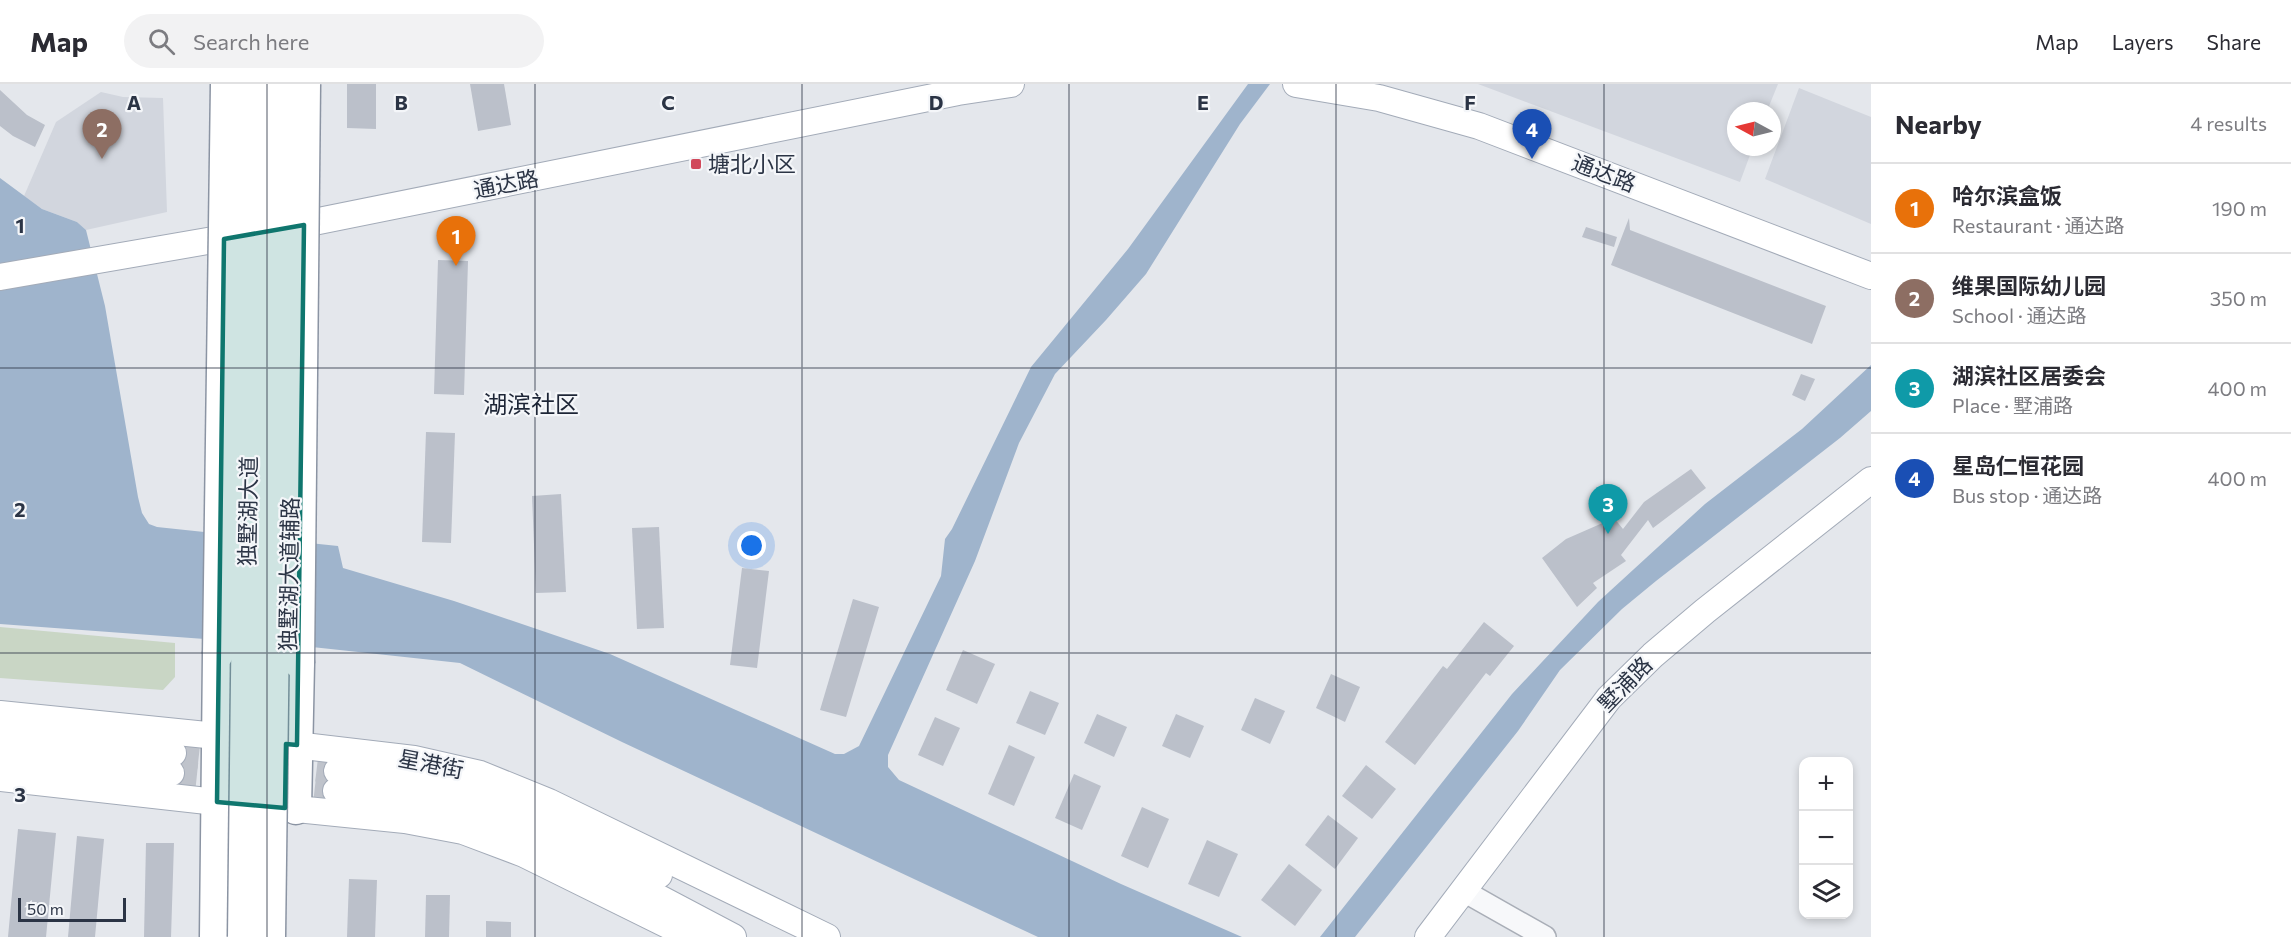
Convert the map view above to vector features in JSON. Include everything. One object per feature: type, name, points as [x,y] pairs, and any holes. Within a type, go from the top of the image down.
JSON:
[{"type":"highway","points":[[215,937],[223,803],[224,736],[226,84]]},
{"type":"highway","name":"独墅湖大道","points":[[243,937],[254,84]]},
{"type":"highway","name":"独墅湖大道","points":[[270,937],[281,84]]},
{"type":"highway","points":[[291,808],[305,84]]},
{"type":"main road","name":"通达路","points":[[294,219],[924,84]]},
{"type":"main road","name":"通达路","points":[[0,277],[108,251],[294,219],[1011,84]]},
{"type":"main road","name":"通达路","points":[[1296,84],[1379,98],[1479,126],[1871,276]]},
{"type":"main road","name":"通达路","points":[[1383,84],[1453,102],[1525,126],[1871,260]]},
{"type":"main road","name":"独墅湖大道辅路","points":[[293,658],[289,536],[294,219]]},
{"type":"main road","points":[[232,516],[236,229]]},
{"type":"main road","name":"通达路","points":[[0,261],[108,251]]},
{"type":"main road","name":"墅浦路","points":[[1428,937],[1608,698],[1653,655],[1705,611],[1871,480]]},
{"type":"main road","name":"星港街","points":[[0,714],[224,736],[414,759],[480,774],[549,802],[826,937]]},
{"type":"main road","points":[[0,734],[172,763],[0,755]]},
{"type":"main road","points":[[0,778],[223,803],[405,819],[463,831],[524,854],[688,936]]},
{"type":"main road","name":"星港街","points":[[733,937],[625,880],[498,822],[337,781],[413,780],[492,799],[542,819],[788,937]]},
{"type":"main road","points":[[223,803],[228,937]]},
{"type":"main road","points":[[284,937],[291,808]]},
{"type":"street","points":[[1462,890],[1545,937]]},
{"type":"highlighted area","points":[[304,225],[297,745],[286,744],[285,808],[217,802],[224,239]]},
{"type":"shaded area","points":[[1478,84],[1778,84],[1771,102],[1727,102],[1727,156],[1750,156],[1740,182]]},
{"type":"shaded area","points":[[1799,88],[1871,117],[1871,224],[1765,179],[1774,156],[1781,156],[1781,136]]},
{"type":"shaded area","points":[[101,92],[123,97],[163,98],[167,212],[86,230],[77,222],[42,209],[24,196],[56,122]]},
{"type":"green space","points":[[0,627],[175,643],[175,677],[163,690],[0,678]]},
{"type":"water","points":[[1248,84],[1270,84],[1240,124],[1146,274],[1055,374],[1019,443],[975,561],[888,755],[888,767],[899,780],[1121,884],[1242,937],[1038,937],[622,742],[460,663],[312,647],[0,624],[0,178],[42,209],[77,222],[86,230],[105,306],[138,497],[142,513],[149,524],[157,527],[338,546],[343,568],[454,601],[610,654],[835,754],[844,754],[859,746],[941,576],[945,539],[1031,367],[1128,249]]},
{"type":"water","points":[[1871,365],[1871,411],[1840,438],[1622,609],[1560,670],[1518,731],[1355,937],[1320,937],[1512,694],[1598,602],[1705,504],[1802,429]]},
{"type":"building","points":[[347,84],[376,84],[376,129],[347,128]]},
{"type":"building","points":[[470,84],[504,84],[511,125],[478,131]]},
{"type":"building","points":[[0,90],[27,115],[45,125],[35,147],[13,136],[0,126]]},
{"type":"building","points":[[1629,218],[1630,230],[1826,306],[1812,344],[1611,265]]},
{"type":"building","points":[[1586,227],[1617,237],[1614,247],[1582,237]]},
{"type":"building","points":[[438,260],[468,261],[464,395],[434,394]]},
{"type":"building","points":[[1801,374],[1815,379],[1805,401],[1792,395]]},
{"type":"building","points":[[426,432],[455,433],[451,543],[422,542]]},
{"type":"building","points":[[1691,469],[1706,488],[1653,528],[1648,520],[1621,555],[1626,561],[1593,583],[1597,588],[1577,607],[1542,558],[1566,539],[1614,518],[1623,529],[1644,502]]},
{"type":"building","points":[[561,494],[566,592],[536,593],[532,496]]},
{"type":"building","points":[[659,527],[664,628],[637,629],[632,528]]},
{"type":"building","points":[[742,568],[769,571],[757,668],[730,665]]},
{"type":"building","points":[[853,599],[879,607],[846,717],[820,710]]},
{"type":"building","points":[[1484,622],[1514,646],[1490,676],[1486,673],[1415,765],[1385,742],[1443,666],[1447,669]]},
{"type":"building","points":[[963,650],[995,664],[977,704],[946,690]]},
{"type":"building","points":[[1331,674],[1360,687],[1345,722],[1316,708]]},
{"type":"building","points":[[1030,691],[1059,703],[1045,735],[1016,723]]},
{"type":"building","points":[[1255,698],[1285,711],[1270,744],[1241,730]]},
{"type":"building","points":[[1097,714],[1127,727],[1114,757],[1084,743]]},
{"type":"building","points":[[1176,714],[1204,726],[1190,758],[1162,746]]},
{"type":"building","points":[[935,717],[960,728],[943,766],[918,755]]},
{"type":"building","points":[[1009,745],[1035,757],[1014,806],[988,794]]},
{"type":"building","points":[[1366,765],[1396,789],[1372,819],[1342,796]]},
{"type":"building","points":[[1074,774],[1101,786],[1082,830],[1055,818]]},
{"type":"building","points":[[1142,807],[1169,819],[1148,868],[1121,856]]},
{"type":"building","points":[[1328,815],[1358,838],[1335,869],[1305,845]]},
{"type":"building","points":[[18,829],[56,833],[46,937],[8,937]]},
{"type":"building","points":[[77,836],[104,839],[95,937],[68,937]]},
{"type":"building","points":[[1207,840],[1238,854],[1219,897],[1188,884]]},
{"type":"building","points":[[146,843],[174,843],[171,937],[144,937]]},
{"type":"building","points":[[1289,864],[1322,890],[1295,926],[1261,900]]},
{"type":"building","points":[[349,879],[377,880],[375,937],[347,937]]},
{"type":"building","points":[[426,895],[450,895],[449,937],[425,937]]},
{"type":"building","points":[[486,921],[511,922],[511,937],[486,937]]},
{"type":"tunnel","points":[[173,753],[235,760]]},
{"type":"tunnel","points":[[278,764],[337,771]]},
{"type":"tunnel","points":[[171,773],[237,780]]},
{"type":"tunnel","points":[[276,784],[336,791]]},
{"type":"place","name":"维果国际幼儿园","points":[[102,159]]},
{"type":"place","name":"星岛仁恒花园","points":[[1532,159]]},
{"type":"place","name":"塘北小区","points":[[696,164]]},
{"type":"place","name":"哈尔滨盒饭","points":[[456,266]]},
{"type":"place","name":"湖滨社区居委会","points":[[1608,534]]},
{"type":"district","name":"湖滨社区","points":[[531,405]]}]
